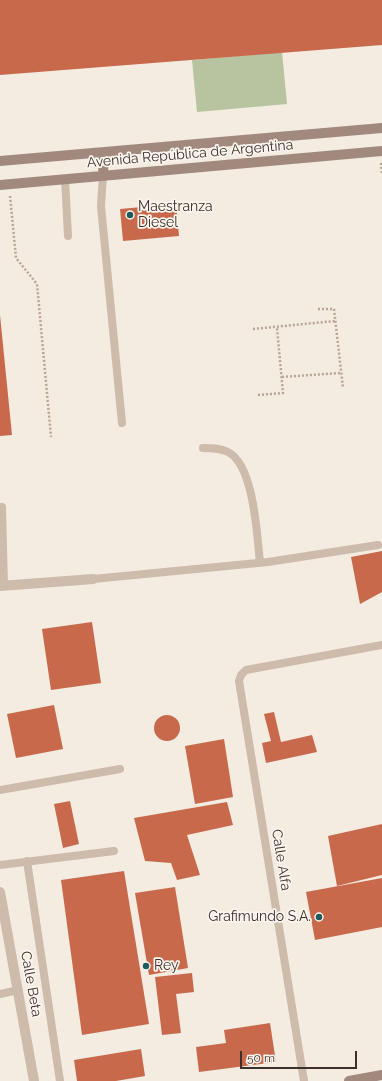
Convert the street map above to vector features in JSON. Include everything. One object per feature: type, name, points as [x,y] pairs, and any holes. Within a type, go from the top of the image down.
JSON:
[{"type":"main road","name":"Avenida República de Argentina","points":[[0,161],[382,128]]},
{"type":"main road","name":"Avenida República de Argentina","points":[[0,185],[382,151]]},
{"type":"main road","points":[[103,175],[104,152]]},
{"type":"main road","points":[[349,1081],[382,1075]]},
{"type":"street","points":[[2,586],[93,579]]},
{"type":"street","name":"Calle Beta","points":[[0,892],[34,1081]]},
{"type":"lane","points":[[103,175],[101,206],[122,423]]},
{"type":"lane","points":[[65,179],[68,236]]},
{"type":"lane","points":[[203,448],[218,448],[229,453],[241,465],[249,484],[260,563]]},
{"type":"lane","points":[[2,507],[2,586]]},
{"type":"lane","points":[[93,579],[260,563],[378,545]]},
{"type":"lane","name":"Calle Alfa","points":[[304,1081],[239,681],[241,675],[246,670],[382,645]]},
{"type":"lane","points":[[0,790],[120,769]]},
{"type":"lane","points":[[0,865],[114,851]]},
{"type":"lane","points":[[27,861],[60,1081]]},
{"type":"lane","points":[[0,994],[18,990]]},
{"type":"path","points":[[11,206],[16,258],[37,284],[51,437]]},
{"type":"path","points":[[318,309],[334,310],[342,388]]},
{"type":"path","points":[[253,329],[277,328],[335,321]]},
{"type":"path","points":[[258,395],[283,393],[277,328]]},
{"type":"path","points":[[282,377],[340,373]]},
{"type":"green space","points":[[282,52],[287,104],[197,112],[192,60]]},
{"type":"building","points":[[0,0],[382,0],[382,45],[0,75]]},
{"type":"building","points":[[176,204],[179,236],[123,241],[120,209]]},
{"type":"building","points":[[0,315],[12,435],[0,436]]},
{"type":"building","points":[[382,551],[382,592],[360,604],[351,557]]},
{"type":"building","points":[[92,622],[101,683],[51,690],[42,629]]},
{"type":"building","points":[[54,705],[63,749],[16,758],[7,714]]},
{"type":"building","points":[[274,712],[281,742],[312,735],[317,752],[266,763],[262,743],[271,741],[264,714]]},
{"type":"building","points":[[167,715],[176,719],[180,728],[176,737],[167,741],[158,737],[154,728],[158,719]]},
{"type":"building","points":[[224,739],[233,797],[195,804],[185,746]]},
{"type":"building","points":[[70,801],[79,844],[63,848],[54,804]]},
{"type":"building","points":[[227,802],[233,825],[187,835],[200,875],[177,880],[171,863],[145,861],[134,818]]},
{"type":"building","points":[[382,824],[382,875],[337,886],[328,836]]},
{"type":"building","points":[[124,871],[149,1024],[82,1035],[61,880]]},
{"type":"building","points":[[382,878],[382,927],[315,940],[306,892]]},
{"type":"building","points":[[175,887],[188,968],[149,975],[135,893]]},
{"type":"building","points":[[192,973],[194,992],[176,994],[181,1033],[162,1035],[155,977]]},
{"type":"building","points":[[270,1023],[276,1062],[199,1072],[196,1047],[226,1043],[224,1030]]},
{"type":"building","points":[[141,1049],[145,1076],[116,1081],[77,1081],[74,1060]]},
{"type":"place","name":"Maestranza Diesel","points":[[130,215]]},
{"type":"place","name":"Grafimundo S.A.","points":[[319,917]]},
{"type":"place","name":"Rey","points":[[146,966]]}]
